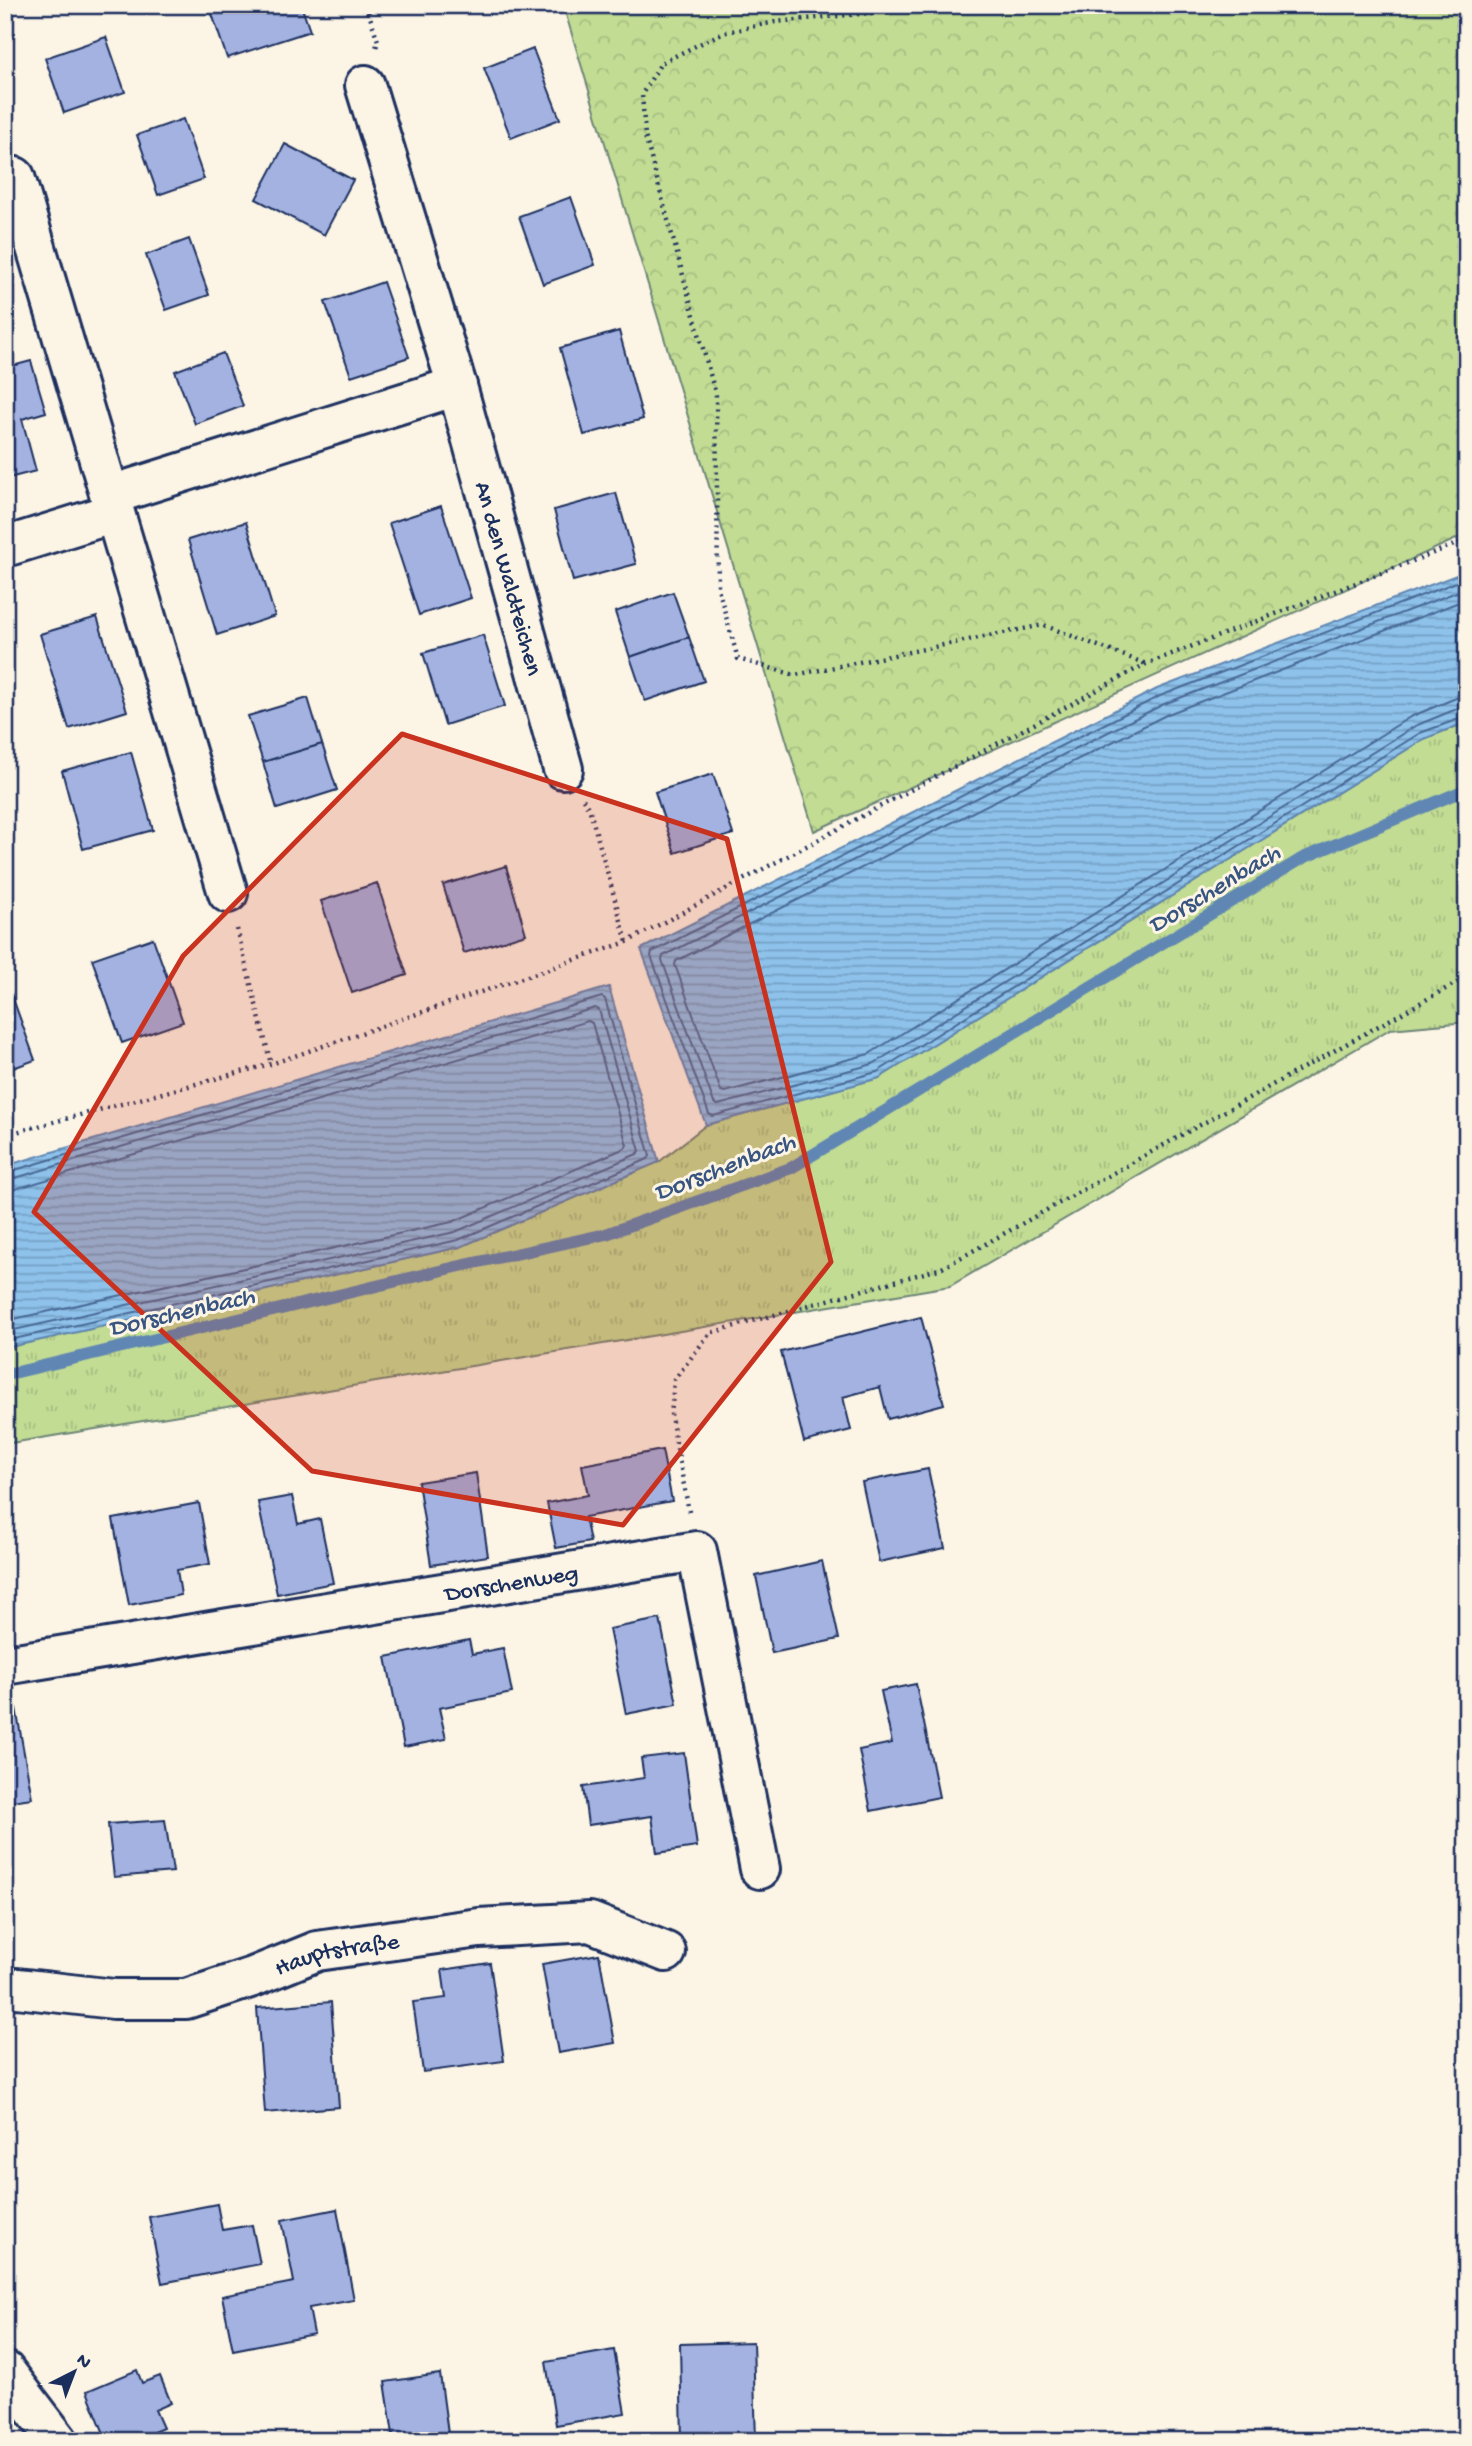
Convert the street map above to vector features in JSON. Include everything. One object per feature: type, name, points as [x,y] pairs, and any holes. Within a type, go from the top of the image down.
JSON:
[{"type":"street","name":"An den Waldteichen","points":[[365,85],[457,386],[563,769]]},
{"type":"street","points":[[15,177],[228,893]]},
{"type":"street","points":[[5,547],[112,504],[457,386]]},
{"type":"street","points":[[696,1551],[760,1869]]},
{"type":"street","name":"Dorschenweg","points":[[5,1665],[696,1551]]},
{"type":"street","name":"Hauptstraße","points":[[5,1989],[114,1999],[186,1999],[253,1977],[317,1951],[479,1928],[590,1922],[666,1952]]},
{"type":"street","points":[[5,2371],[56,2440]]},
{"type":"path","points":[[928,5],[923,8],[775,22],[722,33],[661,63],[642,94],[645,136],[716,396],[718,588],[738,659],[795,675],[1043,625],[1146,664]]},
{"type":"path","points":[[5,1135],[271,1064],[627,942],[1146,664],[1467,540]]},
{"type":"path","points":[[563,769],[590,811],[627,942]]},
{"type":"path","points":[[228,893],[271,1064]]},
{"type":"path","points":[[696,1551],[671,1416],[674,1380],[710,1334],[942,1268],[1467,977]]},
{"type":"highlighted area","points":[[402,734],[727,839],[831,1262],[623,1525],[312,1471],[34,1212],[183,956]]},
{"type":"green space","points":[[563,5],[1467,5],[1467,534],[814,831]]},
{"type":"green space","points":[[1467,722],[1467,1022],[1390,1029],[950,1286],[5,1444],[5,1348],[460,1247],[659,1162],[706,1125],[879,1078],[1424,739]]},
{"type":"water","points":[[1467,571],[1467,722],[1424,739],[879,1078],[706,1125],[641,949],[1157,689]]},
{"type":"water","points":[[609,987],[659,1162],[460,1247],[5,1348],[5,1166]]},
{"type":"building","points":[[209,5],[301,5],[310,31],[227,58]]},
{"type":"building","points":[[106,37],[125,92],[64,113],[45,58]]},
{"type":"building","points":[[533,49],[560,119],[511,138],[484,68]]},
{"type":"building","points":[[183,119],[204,179],[158,195],[137,135]]},
{"type":"building","points":[[285,144],[353,180],[324,235],[256,199]]},
{"type":"building","points":[[571,197],[595,265],[543,284],[519,216]]},
{"type":"building","points":[[189,239],[209,295],[166,310],[146,255]]},
{"type":"building","points":[[383,282],[409,357],[351,376],[325,302]]},
{"type":"building","points":[[619,331],[643,419],[584,435],[560,348]]},
{"type":"building","points":[[223,353],[243,406],[195,424],[175,371]]},
{"type":"building","points":[[31,361],[46,412],[22,419],[36,471],[5,479],[5,368]]},
{"type":"building","points":[[616,493],[636,564],[573,581],[554,510]]},
{"type":"building","points":[[441,506],[471,598],[419,615],[389,523]]},
{"type":"building","points":[[246,522],[275,616],[217,635],[188,540]]},
{"type":"building","points":[[673,592],[689,637],[630,657],[615,612]]},
{"type":"building","points":[[97,617],[127,711],[69,729],[40,634]]},
{"type":"building","points":[[483,635],[505,706],[445,725],[423,653]]},
{"type":"building","points":[[689,637],[704,681],[645,701],[630,657]]},
{"type":"building","points":[[308,698],[322,744],[263,762],[248,716]]},
{"type":"building","points":[[322,744],[337,790],[277,809],[263,762]]},
{"type":"building","points":[[131,752],[153,830],[83,849],[62,771]]},
{"type":"building","points":[[713,774],[733,834],[675,853],[655,792]]},
{"type":"building","points":[[506,866],[526,934],[464,953],[443,885]]},
{"type":"building","points":[[377,883],[407,975],[352,993],[321,901]]},
{"type":"building","points":[[153,938],[183,1022],[122,1043],[92,959]]},
{"type":"building","points":[[7,982],[35,1060],[5,1071],[5,983]]},
{"type":"building","points":[[921,1317],[944,1404],[888,1419],[880,1387],[843,1397],[851,1430],[804,1442],[781,1352]]},
{"type":"building","points":[[662,1450],[672,1501],[585,1517],[590,1542],[556,1548],[547,1503],[588,1495],[582,1465]]},
{"type":"building","points":[[928,1469],[945,1548],[879,1562],[862,1482]]},
{"type":"building","points":[[476,1473],[488,1556],[431,1565],[418,1482]]},
{"type":"building","points":[[292,1496],[298,1524],[320,1519],[333,1583],[277,1594],[258,1502]]},
{"type":"building","points":[[199,1503],[210,1564],[177,1570],[181,1595],[129,1605],[113,1519]]},
{"type":"building","points":[[822,1561],[839,1639],[772,1653],[756,1576]]},
{"type":"building","points":[[660,1619],[677,1704],[626,1714],[609,1629]]},
{"type":"building","points":[[469,1640],[472,1654],[503,1648],[512,1693],[439,1708],[446,1739],[404,1747],[386,1657]]},
{"type":"building","points":[[916,1684],[939,1797],[871,1811],[859,1750],[892,1743],[881,1691]]},
{"type":"building","points":[[16,1708],[32,1798],[5,1802],[5,1710]]},
{"type":"building","points":[[684,1753],[697,1847],[657,1853],[652,1816],[588,1825],[583,1787],[644,1778],[641,1758]]},
{"type":"building","points":[[165,1820],[173,1872],[114,1877],[108,1824]]},
{"type":"building","points":[[599,1954],[615,2043],[558,2053],[542,1964]]},
{"type":"building","points":[[490,1963],[504,2061],[423,2072],[413,2002],[446,1998],[442,1970]]},
{"type":"building","points":[[331,2002],[339,2107],[265,2113],[257,2008]]},
{"type":"building","points":[[217,2204],[222,2230],[252,2225],[260,2264],[162,2283],[149,2217]]},
{"type":"building","points":[[337,2209],[354,2300],[309,2308],[314,2334],[233,2350],[222,2296],[294,2282],[282,2220]]},
{"type":"building","points":[[753,2342],[756,2441],[682,2441],[680,2344]]},
{"type":"building","points":[[614,2350],[625,2413],[556,2425],[546,2362]]},
{"type":"building","points":[[137,2370],[142,2383],[160,2376],[171,2403],[155,2410],[163,2428],[133,2441],[107,2441],[87,2391]]},
{"type":"building","points":[[440,2374],[449,2441],[394,2441],[385,2382]]},
{"type":"waterway","name":"Dorschenbach","points":[[5,1375],[456,1267],[606,1234],[791,1168],[1303,858],[1467,789]]}]
